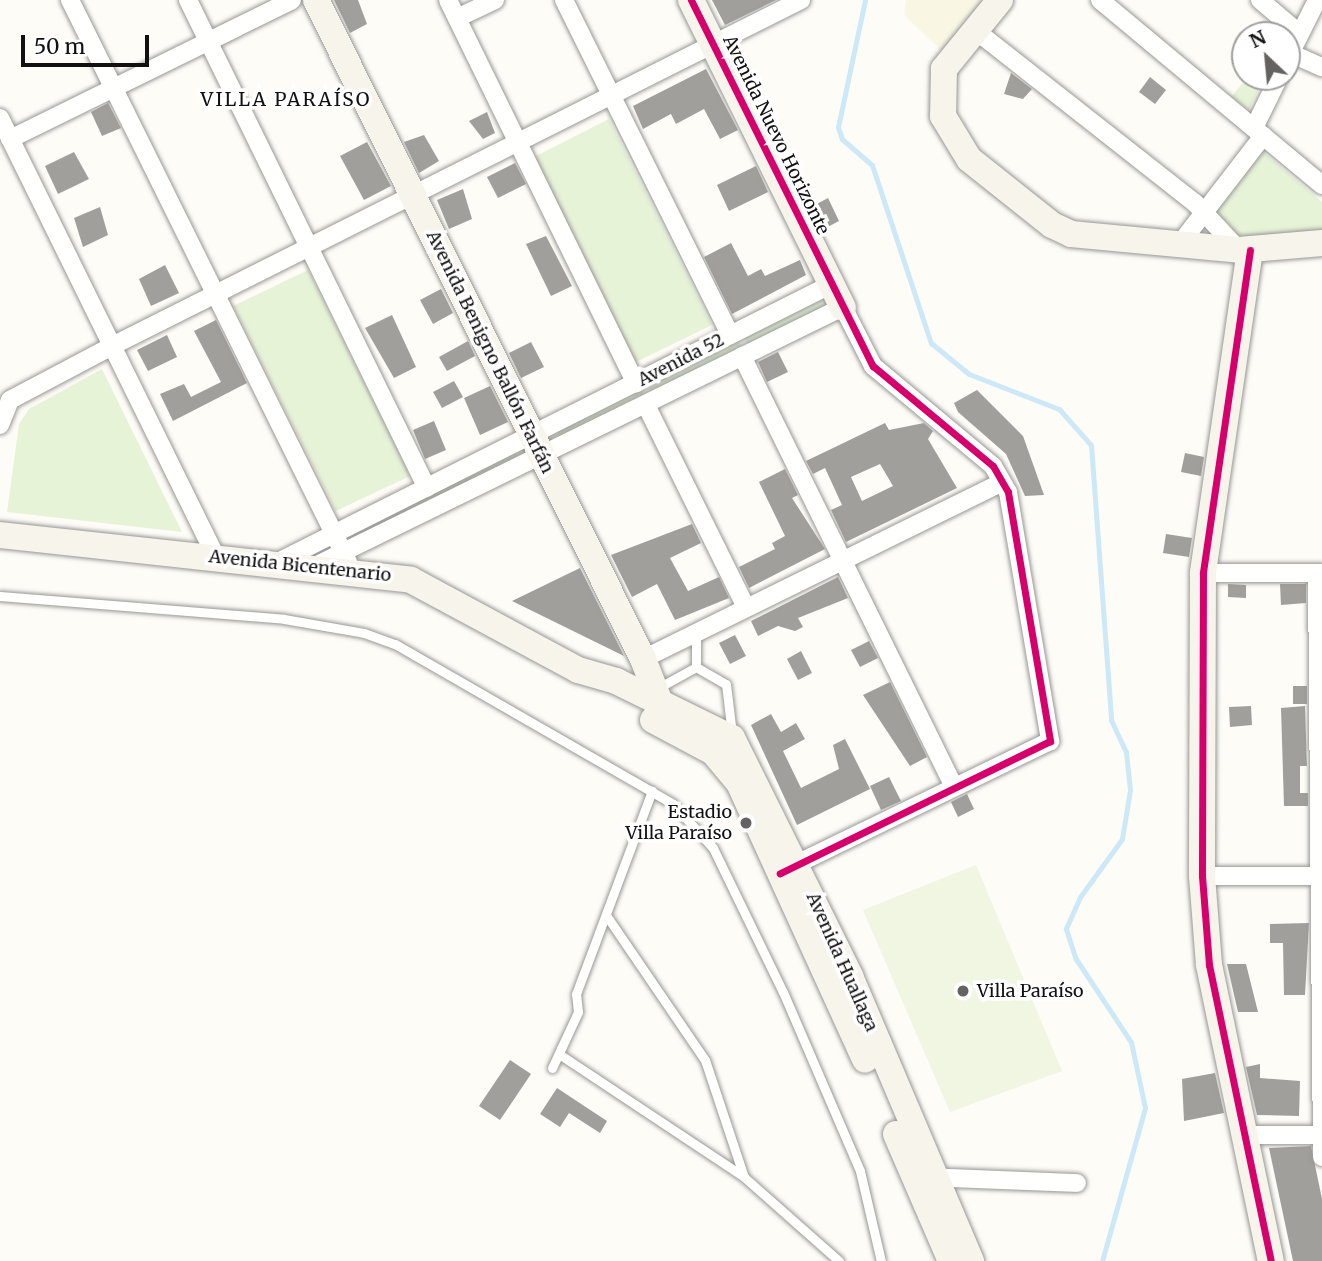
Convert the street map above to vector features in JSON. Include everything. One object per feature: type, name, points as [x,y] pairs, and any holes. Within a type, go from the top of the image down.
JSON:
[{"type":"street","points":[[70,0],[348,561]]},
{"type":"street","points":[[188,0],[427,488]]},
{"type":"street","points":[[10,139],[292,0]]},
{"type":"street","name":"Avenida Benigno Ballón Farfán","points":[[316,0],[643,659],[664,707]]},
{"type":"street","points":[[448,0],[636,383]]},
{"type":"street","points":[[457,18],[495,0]]},
{"type":"street","points":[[564,0],[730,335]]},
{"type":"street","name":"Avenida Nuevo Horizonte","points":[[691,0],[838,296]]},
{"type":"street","points":[[2,409],[112,346],[518,147],[801,0]]},
{"type":"street","points":[[1000,0],[940,78],[943,116],[979,169],[1059,229],[1179,245],[1244,250],[1322,243]]},
{"type":"street","points":[[1100,0],[1322,185]]},
{"type":"street","points":[[1260,0],[1285,21]]},
{"type":"street","points":[[1301,32],[1318,0]]},
{"type":"street","points":[[975,30],[1244,250]]},
{"type":"street","points":[[1301,60],[1322,67]]},
{"type":"street","points":[[1179,245],[1259,132],[1274,91]]},
{"type":"street","points":[[0,118],[216,557]]},
{"type":"street","points":[[1244,250],[1203,573],[1202,876],[1209,965],[1241,1135],[1271,1261]]},
{"type":"street","points":[[278,562],[427,488],[646,405],[742,356],[838,296],[873,366],[993,466],[1002,482],[1050,741],[953,784],[788,868]]},
{"type":"street","name":"Avenida 52","points":[[348,561],[636,383],[730,335],[838,296]]},
{"type":"street","points":[[742,356],[953,784]]},
{"type":"street","points":[[646,405],[747,607]]},
{"type":"street","points":[[643,659],[842,558],[1002,482]]},
{"type":"street","name":"Avenida Bicentenario","points":[[0,535],[317,565],[348,561],[428,586],[578,670],[592,688],[664,707]]},
{"type":"street","points":[[1203,573],[1320,573],[1319,1001],[1322,1157]]},
{"type":"street","points":[[664,707],[732,738]]},
{"type":"street","name":"Avenida Huallaga","points":[[664,707],[730,768],[788,868]]},
{"type":"street","name":"Avenida Huallaga","points":[[732,738],[924,1178],[951,1261]]},
{"type":"street","points":[[1202,876],[1319,889]]},
{"type":"street","points":[[1241,1135],[1320,1135]]},
{"type":"street","points":[[924,1178],[1077,1183]]},
{"type":"street","name":"Avenida Huallaga","points":[[924,1178],[971,1261]]},
{"type":"lane","points":[[0,596],[285,619],[364,633],[395,644],[652,791],[691,818],[723,866],[845,1133],[872,1211],[881,1261]]},
{"type":"lane","points":[[664,707],[696,667],[696,633]]},
{"type":"lane","points":[[696,667],[726,684],[732,738]]},
{"type":"lane","points":[[552,1068],[652,791]]},
{"type":"lane","points":[[606,915],[705,1060],[744,1177]]},
{"type":"lane","points":[[559,1054],[744,1177],[839,1261]]},
{"type":"shaded area","points":[[906,0],[984,0],[945,54],[904,15]]},
{"type":"green space","points":[[1236,91],[1258,91],[1249,110],[1231,97]]},
{"type":"green space","points":[[609,119],[712,325],[636,362],[534,157]]},
{"type":"green space","points":[[1262,151],[1322,202],[1322,230],[1239,237],[1215,213]]},
{"type":"green space","points":[[308,270],[410,476],[336,511],[233,306]]},
{"type":"green space","points":[[820,300],[824,307],[748,344],[744,337]]},
{"type":"green space","points":[[738,340],[742,347],[651,393],[647,385]]},
{"type":"green space","points":[[102,369],[182,532],[7,512],[19,424],[29,409]]},
{"type":"green space","points":[[642,388],[645,395],[560,439],[556,432]]},
{"type":"green space","points":[[516,452],[520,460],[364,535],[361,527]]},
{"type":"green space","name":"Villa Paraíso","points":[[976,865],[1062,1071],[950,1112],[863,910]]},
{"type":"building","points":[[334,0],[358,0],[367,24],[350,33]]},
{"type":"building","points":[[712,0],[776,0],[725,25]]},
{"type":"building","points":[[706,69],[738,130],[720,139],[704,109],[676,124],[671,114],[643,129],[633,106]]},
{"type":"building","points":[[1011,73],[1032,89],[1023,99],[1004,94]]},
{"type":"building","points":[[1150,77],[1166,90],[1155,104],[1139,92]]},
{"type":"building","points":[[108,103],[121,128],[102,136],[91,112]]},
{"type":"building","points":[[487,112],[495,133],[483,139],[469,121]]},
{"type":"building","points":[[424,135],[439,161],[419,173],[404,142]]},
{"type":"building","points":[[367,142],[391,186],[364,200],[340,156]]},
{"type":"building","points":[[74,152],[89,179],[58,194],[45,166]]},
{"type":"building","points":[[515,163],[526,184],[498,198],[487,177]]},
{"type":"building","points":[[756,166],[768,192],[729,211],[717,185]]},
{"type":"building","points":[[463,189],[472,219],[449,229],[437,200]]},
{"type":"building","points":[[828,198],[839,221],[822,230],[811,207]]},
{"type":"building","points":[[100,207],[108,235],[83,247],[74,218]]},
{"type":"building","points":[[546,236],[572,286],[551,296],[526,244]]},
{"type":"building","points":[[731,243],[748,276],[761,269],[765,276],[800,260],[806,275],[732,314],[704,257]]},
{"type":"building","points":[[165,265],[179,293],[151,306],[139,279]]},
{"type":"building","points":[[441,289],[453,313],[433,324],[420,300]]},
{"type":"building","points":[[392,315],[416,367],[394,378],[365,328]]},
{"type":"building","points":[[216,320],[247,383],[173,421],[160,394],[184,384],[191,397],[221,382],[194,331]]},
{"type":"building","points":[[167,335],[177,357],[148,371],[137,350]]},
{"type":"building","points":[[468,341],[475,356],[447,371],[439,357]]},
{"type":"building","points":[[531,342],[544,367],[521,378],[509,353]]},
{"type":"building","points":[[778,352],[788,372],[767,382],[758,362]]},
{"type":"building","points":[[454,381],[463,397],[442,408],[433,392]]},
{"type":"building","points":[[490,386],[508,422],[480,435],[464,398]]},
{"type":"building","points":[[977,390],[1023,436],[1044,495],[1025,496],[1006,454],[958,412],[954,403]]},
{"type":"building","points":[[434,421],[446,450],[425,459],[413,430]]},
{"type":"building","points":[[885,423],[889,430],[924,423],[933,431],[928,439],[957,488],[846,542],[831,510],[842,505],[825,468],[813,474],[806,461]],"holes":[[[880,464],[893,486],[862,501],[851,477]]]},
{"type":"building","points":[[1185,453],[1204,457],[1201,476],[1181,472]]},
{"type":"building","points":[[785,469],[798,495],[792,498],[825,549],[749,588],[739,567],[775,549],[772,543],[785,536],[759,482]]},
{"type":"building","points":[[692,524],[701,543],[670,558],[688,591],[719,577],[729,598],[675,620],[657,584],[632,597],[611,555]]},
{"type":"building","points":[[1166,534],[1192,538],[1189,557],[1163,553]]},
{"type":"building","points":[[580,568],[624,656],[512,601]]},
{"type":"building","points":[[838,577],[848,598],[798,618],[803,627],[795,631],[778,626],[758,636],[751,621]]},
{"type":"building","points":[[1228,584],[1246,585],[1246,598],[1228,597]]},
{"type":"building","points":[[1280,584],[1306,584],[1306,603],[1281,605]]},
{"type":"building","points":[[735,635],[746,656],[730,664],[719,643]]},
{"type":"building","points":[[869,641],[878,658],[860,667],[851,650]]},
{"type":"building","points":[[801,651],[812,673],[798,680],[787,659]]},
{"type":"building","points":[[890,682],[927,757],[910,766],[863,695]]},
{"type":"building","points":[[1293,686],[1307,686],[1307,704],[1293,704]]},
{"type":"building","points":[[1251,706],[1252,725],[1230,727],[1229,707]]},
{"type":"building","points":[[1305,706],[1307,766],[1300,766],[1300,793],[1308,793],[1308,806],[1284,806],[1281,708]]},
{"type":"building","points":[[771,714],[781,732],[796,723],[805,739],[783,751],[801,788],[839,769],[833,745],[845,739],[870,789],[797,825],[751,725]]},
{"type":"building","points":[[889,777],[901,801],[881,810],[870,786]]},
{"type":"building","points":[[967,794],[974,809],[958,817],[951,802]]},
{"type":"building","points":[[1309,923],[1305,995],[1284,995],[1283,943],[1270,943],[1270,924]]},
{"type":"building","points":[[1227,964],[1246,964],[1258,1012],[1238,1012]]},
{"type":"building","points":[[510,1060],[531,1074],[500,1120],[479,1106]]},
{"type":"building","points":[[1260,1064],[1260,1078],[1300,1081],[1299,1116],[1257,1115],[1246,1067]]},
{"type":"building","points":[[1215,1073],[1224,1113],[1184,1121],[1182,1079]]},
{"type":"building","points":[[557,1088],[607,1121],[600,1133],[569,1113],[560,1127],[540,1114]]},
{"type":"building","points":[[1311,1146],[1322,1199],[1322,1261],[1293,1261],[1269,1148]]},
{"type":"waterway","points":[[865,0],[838,127],[842,139],[872,165],[931,343],[969,374],[1059,409],[1091,445],[1111,720],[1126,752],[1130,790],[1122,839],[1080,897],[1066,929],[1076,959],[1131,1042],[1145,1108],[1102,1261]]},
{"type":"cycle path","points":[[691,0],[873,366],[993,466],[1008,492],[1050,741],[780,873]]},
{"type":"cycle path","points":[[1250,250],[1203,573],[1202,876],[1209,965],[1271,1261]]},
{"type":"place","name":"Estadio Villa Paraíso","points":[[746,823]]},
{"type":"place","name":"Villa Paraíso","points":[[963,991]]},
{"type":"district","name":"VILLA PARAÍSO","points":[[286,100]]}]
